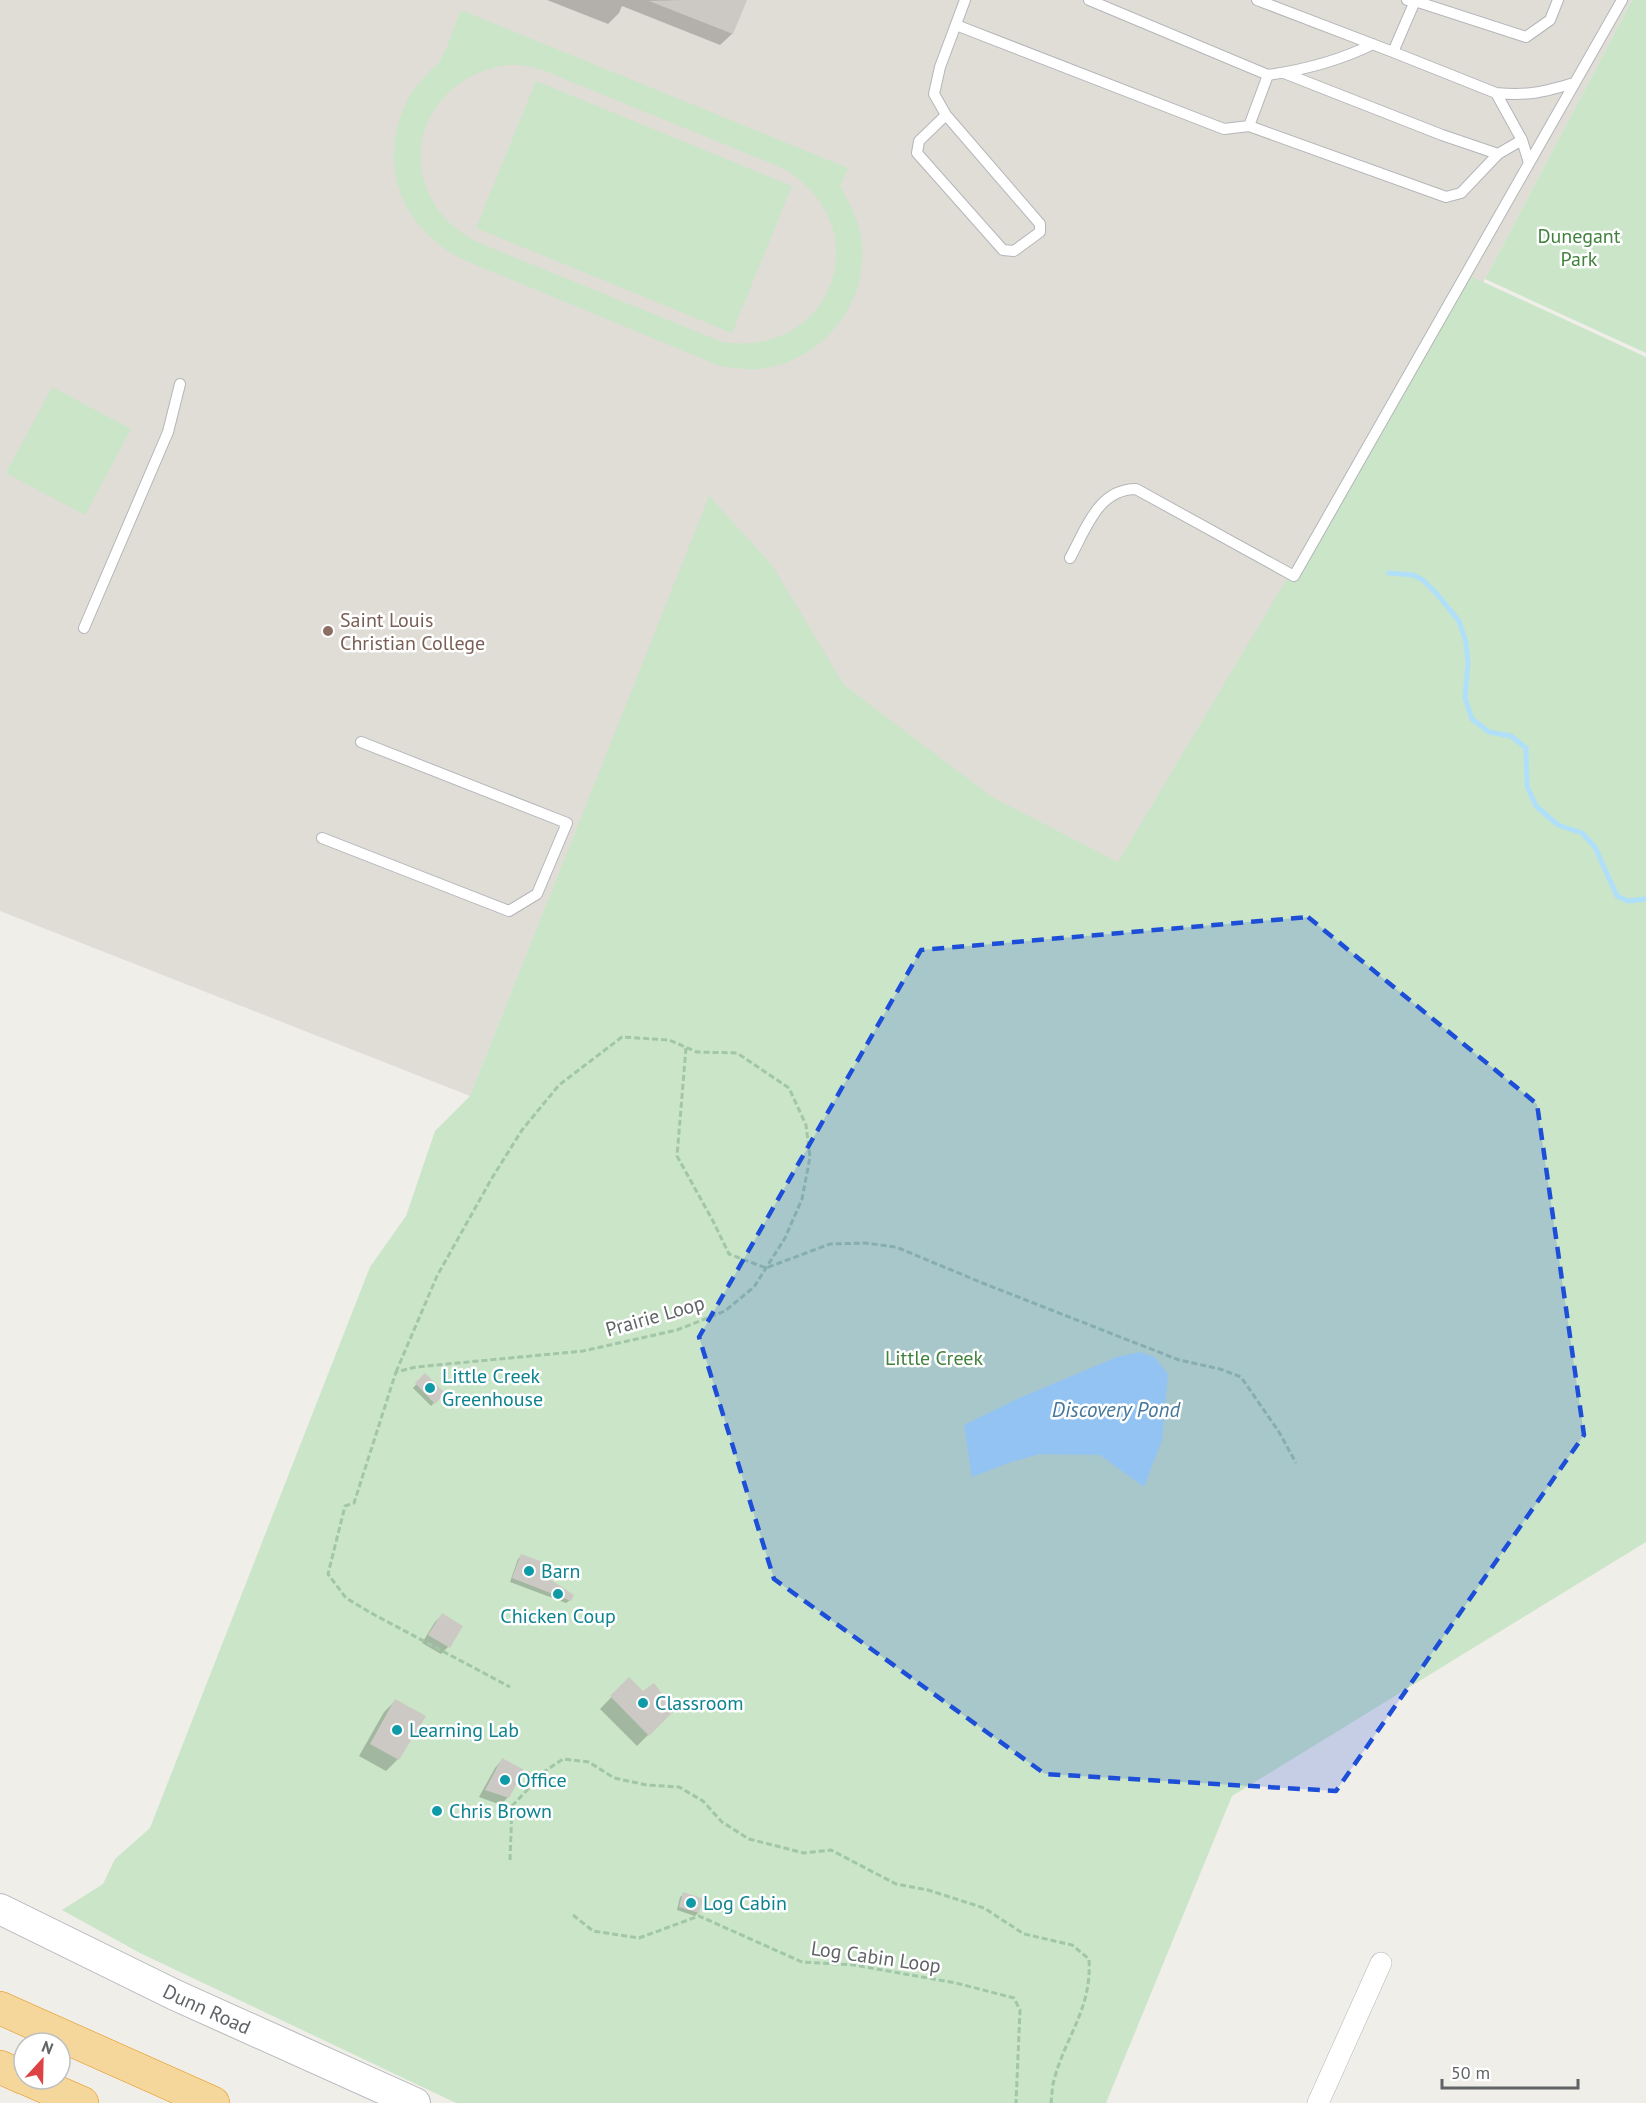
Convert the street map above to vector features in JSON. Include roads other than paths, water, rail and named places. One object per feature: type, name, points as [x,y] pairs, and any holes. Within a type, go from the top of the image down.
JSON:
[{"type":"highway","points":[[0,2008],[213,2103]]},
{"type":"highway","points":[[55,2091],[82,2103]]},
{"type":"street","name":"Dunn Road","points":[[0,1908],[175,1995],[415,2103]]},
{"type":"street","points":[[1318,2103],[1381,1963]]},
{"type":"lane","points":[[946,115],[919,141],[917,153],[1003,250],[1014,251],[1040,232],[1041,224],[946,115],[934,94],[940,67],[965,0]]},
{"type":"lane","points":[[1089,0],[1268,75],[1352,55],[1373,44]]},
{"type":"lane","points":[[1257,0],[1496,93],[1522,96],[1575,83]]},
{"type":"lane","points":[[1393,52],[1411,1],[1526,37],[1551,20],[1558,0]]},
{"type":"lane","points":[[1070,558],[1101,502],[1125,489],[1136,489],[1294,576],[1622,0]]},
{"type":"lane","points":[[956,25],[1224,129],[1249,126],[1446,197],[1461,193],[1498,154],[1522,140]]},
{"type":"lane","points":[[1283,73],[1442,135],[1498,154]]},
{"type":"lane","points":[[1249,126],[1268,75]]},
{"type":"lane","points":[[1496,93],[1522,140],[1529,163]]},
{"type":"lane","points":[[84,628],[168,432],[180,384]]},
{"type":"lane","points":[[322,838],[509,911],[537,894],[567,823],[361,742]]},
{"type":"water","name":"Discovery Pond","points":[[1140,1352],[1154,1357],[1168,1374],[1162,1440],[1144,1487],[1100,1455],[1039,1454],[972,1477],[964,1425],[1015,1400],[1117,1357]]},
{"type":"waterway","points":[[1389,573],[1413,575],[1423,580],[1459,621],[1466,642],[1468,663],[1465,698],[1472,719],[1489,732],[1511,736],[1526,748],[1527,786],[1536,806],[1558,825],[1582,833],[1595,847],[1617,896],[1628,901],[1646,899]]},
{"type":"place","name":"Saint Louis Christian College","points":[[328,631]]},
{"type":"place","name":"Little Creek Greenhouse","points":[[430,1388]]},
{"type":"place","name":"Barn","points":[[529,1571]]},
{"type":"place","name":"Chicken Coup","points":[[558,1594]]},
{"type":"place","name":"Classroom","points":[[643,1703]]},
{"type":"place","name":"Learning Lab","points":[[397,1730]]},
{"type":"place","name":"Office","points":[[505,1780]]},
{"type":"place","name":"Chris Brown","points":[[437,1811]]},
{"type":"place","name":"Log Cabin","points":[[691,1903]]},
{"type":"park label","name":"Dunegant Park","points":[[1579,248]]},
{"type":"park label","name":"Little Creek","points":[[934,1358]]}]
